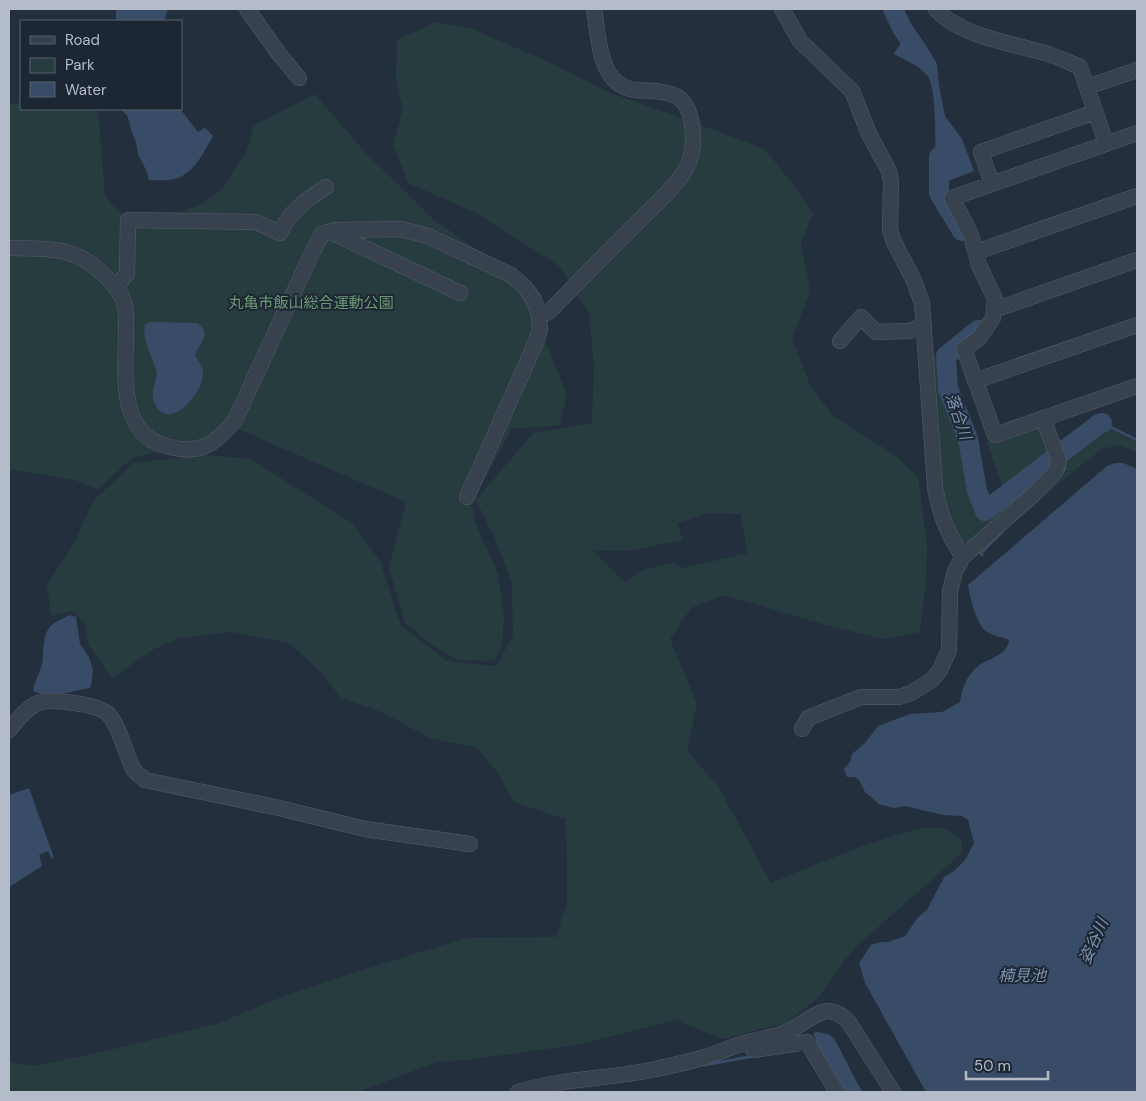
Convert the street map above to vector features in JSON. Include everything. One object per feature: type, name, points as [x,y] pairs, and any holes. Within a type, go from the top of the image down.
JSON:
[{"type":"street","points":[[247,9],[279,54],[299,78]]},
{"type":"street","points":[[539,315],[549,312],[668,191],[686,170],[693,150],[693,131],[688,110],[678,97],[664,92],[626,89],[613,80],[605,68],[594,9]]},
{"type":"street","points":[[782,9],[800,41],[852,91],[869,134],[889,171],[891,182],[890,230],[914,281],[922,303],[935,486],[944,524],[963,557]]},
{"type":"street","points":[[936,9],[953,24],[1010,45],[1051,55],[1080,67],[1106,143]]},
{"type":"street","points":[[1087,88],[1137,70]]},
{"type":"street","points":[[992,184],[981,152],[1095,112]]},
{"type":"street","points":[[1137,133],[952,198],[972,235],[979,265],[995,299],[993,318],[980,337],[964,350],[995,435],[1137,386]]},
{"type":"street","points":[[115,288],[126,274],[128,220],[256,222],[280,233],[286,220],[295,209],[326,187]]},
{"type":"street","points":[[976,252],[1137,196]]},
{"type":"street","points":[[9,248],[58,250],[76,254],[95,266],[122,296],[126,312],[126,398],[130,414],[139,428],[152,440],[166,447],[181,450],[208,446],[222,436],[235,420],[322,234],[336,230],[402,230],[428,236],[511,275],[524,286],[534,300],[539,315],[540,329],[536,342],[466,497]]},
{"type":"street","points":[[330,232],[460,293]]},
{"type":"street","points":[[994,310],[1137,260]]},
{"type":"street","points":[[840,341],[861,317],[876,332],[910,331],[924,326]]},
{"type":"street","points":[[975,381],[1137,325]]},
{"type":"street","points":[[802,729],[808,718],[861,697],[898,697],[911,694],[932,680],[940,670],[949,650],[950,591],[955,572],[963,557],[1036,492],[1055,472],[1057,455],[1043,418]]},
{"type":"street","points":[[9,730],[33,706],[41,702],[85,704],[108,714],[135,771],[145,780],[279,808],[365,829],[470,844]]},
{"type":"street","points":[[518,1092],[557,1083],[646,1071],[704,1057],[733,1046],[781,1035],[826,1011],[836,1011],[850,1024],[893,1092]]},
{"type":"street","points":[[714,1053],[735,1053],[807,1042],[838,1092]]},
{"type":"green space","points":[[436,22],[472,29],[558,66],[608,92],[765,149],[801,195],[813,214],[801,242],[810,291],[792,339],[810,385],[833,416],[895,455],[918,477],[927,543],[926,581],[920,632],[884,639],[826,625],[724,595],[691,608],[670,639],[697,704],[687,751],[718,786],[771,883],[858,848],[909,832],[929,828],[945,829],[962,840],[961,854],[858,945],[818,998],[786,1023],[723,1039],[675,1020],[576,1045],[437,1062],[358,1092],[9,1092],[9,1062],[35,1066],[216,1024],[287,995],[466,938],[556,937],[567,903],[565,819],[514,802],[497,771],[475,747],[430,738],[381,712],[341,698],[322,673],[289,643],[231,632],[179,638],[154,649],[112,678],[89,646],[84,623],[73,611],[51,616],[47,585],[74,543],[94,500],[133,463],[205,455],[251,459],[353,524],[380,561],[401,626],[447,661],[496,666],[513,636],[512,584],[497,543],[476,500],[533,433],[592,423],[594,365],[589,313],[558,265],[476,213],[408,183],[393,145],[403,109],[396,81],[397,40]],"holes":[[[710,513],[740,514],[748,553],[684,568],[673,563],[643,570],[625,583],[593,550],[627,551],[683,540],[677,523]]]},
{"type":"green space","name":"丸亀市飯山総合運動公園","points":[[315,94],[365,152],[434,220],[479,251],[516,271],[537,289],[545,304],[546,342],[567,395],[559,426],[512,428],[472,503],[475,522],[498,574],[504,616],[502,645],[494,661],[458,660],[429,643],[405,623],[389,568],[406,502],[238,429],[226,441],[205,452],[158,451],[132,458],[98,490],[75,480],[9,469],[9,104],[20,103],[20,110],[98,110],[105,195],[112,205],[123,214],[180,212],[202,204],[222,189],[247,150],[253,126]]},
{"type":"green space","points":[[933,356],[944,357],[945,389],[966,442],[976,493],[984,515],[1050,466],[1042,478],[968,543],[963,542],[953,534],[938,486]]},
{"type":"green space","points":[[1037,425],[1053,457],[1005,495],[987,442]]},
{"type":"green space","points":[[1102,425],[1137,443],[1137,452],[1118,445],[1102,449],[1076,469],[994,543],[1067,471],[1064,455]]},
{"type":"water","points":[[116,9],[168,9],[164,20],[116,20]]},
{"type":"water","points":[[909,29],[920,48],[930,52],[937,64],[945,116],[962,139],[974,171],[937,185],[931,82],[920,68],[894,54]]},
{"type":"water","points":[[122,110],[181,110],[198,132],[205,128],[213,136],[196,164],[184,175],[169,180],[149,180],[138,154],[128,117]]},
{"type":"water","points":[[150,322],[198,323],[205,335],[195,355],[203,372],[199,389],[186,406],[178,412],[170,414],[162,412],[153,399],[157,374],[146,343],[144,331],[145,325]]},
{"type":"water","name":"楠見池","points":[[1123,463],[1137,469],[1137,1092],[926,1092],[865,983],[859,963],[871,945],[905,936],[918,917],[927,910],[944,877],[954,871],[965,860],[974,843],[968,820],[962,816],[943,815],[905,806],[894,808],[879,804],[865,792],[859,780],[854,777],[847,777],[844,769],[850,762],[852,754],[865,743],[878,726],[910,714],[942,712],[960,702],[964,685],[971,673],[978,666],[1004,651],[1009,640],[989,633],[983,628],[974,610],[968,585],[1107,466]]},
{"type":"water","points":[[69,615],[76,617],[80,644],[89,657],[93,670],[90,688],[54,694],[33,691],[42,664],[44,641],[47,632],[53,624]]},
{"type":"water","points":[[29,788],[54,858],[52,859],[48,851],[39,855],[42,866],[9,887],[9,795]]},
{"type":"water","points":[[813,1033],[828,1034],[834,1038],[862,1092],[843,1092],[814,1043],[816,1040]]},
{"type":"waterway","name":"落合川","points":[[893,9],[902,28],[921,56]]},
{"type":"waterway","name":"落合川","points":[[939,157],[939,193],[962,231]]},
{"type":"waterway","name":"落合川","points":[[978,330],[946,356],[948,389],[968,439],[977,491],[985,511],[1102,423]]},
{"type":"waterway","points":[[1102,423],[1137,440]]},
{"type":"waterway","name":"落合川","points":[[1060,475],[1065,469],[1064,464]]},
{"type":"waterway","name":"落合川","points":[[982,555],[981,553],[1002,532]]},
{"type":"waterway","points":[[704,1065],[754,1056]]},
{"type":"water label","name":"姿谷川","points":[[1093,941]]}]
